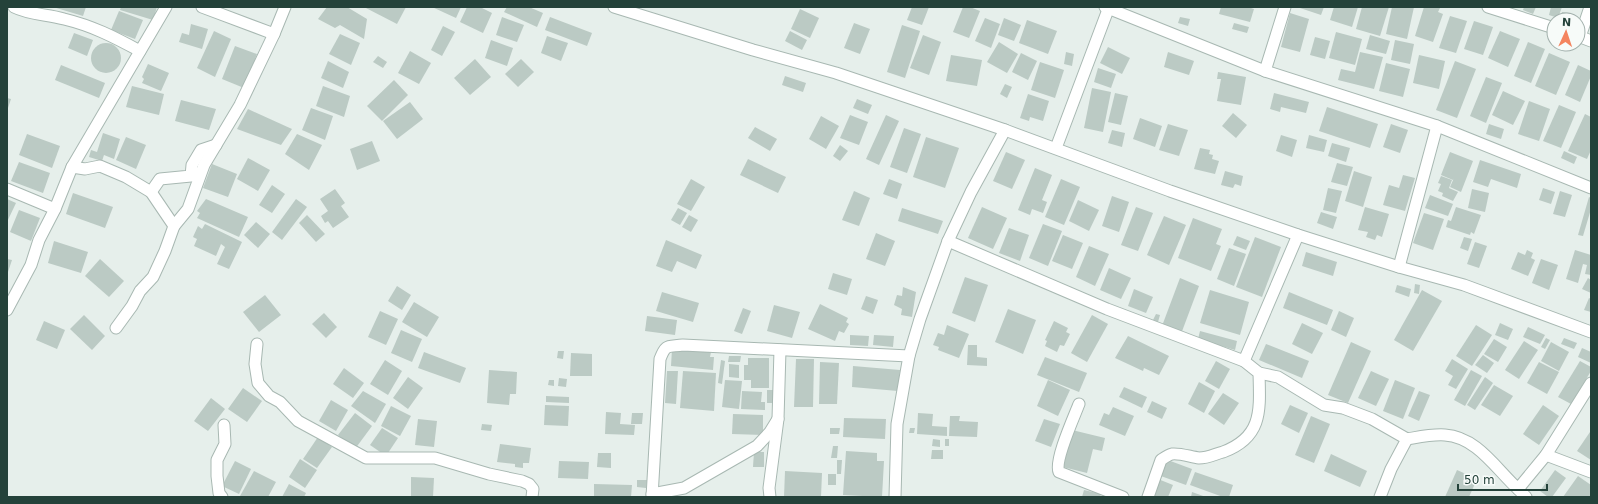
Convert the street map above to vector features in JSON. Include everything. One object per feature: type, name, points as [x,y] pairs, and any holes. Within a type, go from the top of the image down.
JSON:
[{"type":"street","points":[[14,7],[26,13],[64,19],[103,31],[140,51]]},
{"type":"street","points":[[7,310],[31,265],[39,240],[55,209],[72,167],[166,7]]},
{"type":"street","points":[[202,7],[274,34]]},
{"type":"street","points":[[116,328],[132,306],[140,291],[154,277],[174,226],[188,209],[204,165],[240,105],[274,34],[285,7]]},
{"type":"street","points":[[614,7],[752,50],[836,73],[1005,130],[1170,191],[1298,235],[1399,267],[1464,285],[1591,332]]},
{"type":"street","points":[[1264,71],[1285,7]]},
{"type":"street","points":[[1488,7],[1546,25]]},
{"type":"street","points":[[1586,18],[1590,7]]},
{"type":"street","points":[[1056,148],[1107,8],[1264,71],[1437,126],[1591,188]]},
{"type":"street","points":[[1399,267],[1437,126]]},
{"type":"street","points":[[895,497],[898,424],[909,356],[920,319],[948,241],[971,192],[1005,130]]},
{"type":"street","points":[[151,192],[160,179],[191,176],[192,165],[201,150],[216,145]]},
{"type":"street","points":[[72,167],[85,169],[100,166],[126,177],[151,192],[174,226]]},
{"type":"street","points":[[7,189],[55,209]]},
{"type":"street","points":[[1244,361],[1298,235]]},
{"type":"street","points":[[948,241],[1107,309],[1244,361],[1259,373],[1278,377],[1324,405],[1343,408],[1372,419],[1407,439],[1443,434],[1455,436],[1473,444],[1522,493],[1591,383]]},
{"type":"street","points":[[257,344],[256,364],[258,383],[268,396],[280,402],[298,421],[366,458],[435,458],[489,474],[525,482],[533,489],[532,497]]},
{"type":"street","points":[[778,419],[770,432],[757,446],[684,488],[652,496],[660,359],[663,349],[667,346],[682,345],[909,356]]},
{"type":"street","points":[[770,497],[769,488],[778,419],[780,350]]},
{"type":"street","points":[[1148,497],[1161,460],[1172,454],[1200,458],[1209,457],[1229,449],[1250,434],[1255,427],[1260,402],[1259,373]]},
{"type":"street","points":[[1079,404],[1060,455],[1057,468],[1059,472],[1123,497]]},
{"type":"street","points":[[222,497],[219,493],[217,460],[225,444],[224,425]]},
{"type":"street","points":[[1380,497],[1391,469],[1407,439]]},
{"type":"street","points":[[1546,455],[1591,472]]},
{"type":"building","points":[[53,7],[86,7],[83,16]]},
{"type":"building","points":[[121,7],[157,7],[153,20],[120,10]]},
{"type":"building","points":[[327,7],[347,7],[367,19],[364,39],[340,25],[335,28],[318,19]]},
{"type":"building","points":[[364,7],[406,7],[397,24]]},
{"type":"building","points":[[432,7],[461,7],[456,18]]},
{"type":"building","points":[[467,7],[480,7],[492,13],[483,33],[460,22]]},
{"type":"building","points":[[507,7],[529,7],[543,13],[537,27],[504,12]]},
{"type":"building","points":[[912,7],[929,7],[922,25],[907,20]]},
{"type":"building","points":[[963,7],[970,7],[980,11],[969,38],[953,32]]},
{"type":"building","points":[[1221,7],[1248,7],[1254,9],[1250,22],[1219,14]]},
{"type":"building","points":[[1297,7],[1324,7],[1321,15]]},
{"type":"building","points":[[1334,7],[1358,7],[1352,27],[1330,20]]},
{"type":"building","points":[[1362,7],[1389,7],[1380,36],[1356,29]]},
{"type":"building","points":[[1392,7],[1414,7],[1407,39],[1386,34]]},
{"type":"building","points":[[1424,7],[1440,8],[1438,12],[1443,14],[1433,42],[1415,36]]},
{"type":"building","points":[[1524,7],[1536,7],[1533,14],[1523,10]]},
{"type":"building","points":[[1551,7],[1562,7],[1560,12],[1550,12]]},
{"type":"building","points":[[800,9],[819,18],[810,38],[791,29]]},
{"type":"building","points":[[119,11],[143,20],[135,39],[111,30]]},
{"type":"building","points":[[1290,13],[1309,19],[1300,52],[1281,47]]},
{"type":"building","points":[[1450,16],[1467,21],[1456,53],[1439,48]]},
{"type":"building","points":[[502,17],[524,25],[517,42],[496,35]]},
{"type":"building","points":[[550,17],[592,33],[587,46],[545,30]]},
{"type":"building","points":[[1180,17],[1190,19],[1188,26],[1178,23]]},
{"type":"building","points":[[985,18],[1000,24],[991,48],[975,41]]},
{"type":"building","points":[[1004,18],[1021,25],[1014,41],[998,35]]},
{"type":"building","points":[[1027,20],[1057,31],[1048,54],[1019,43]]},
{"type":"building","points":[[1474,21],[1493,27],[1483,55],[1464,49]]},
{"type":"building","points":[[854,23],[870,29],[860,54],[844,48]]},
{"type":"building","points":[[1234,23],[1249,27],[1247,33],[1232,29]]},
{"type":"building","points":[[191,24],[208,29],[202,49],[179,42],[182,33],[189,35]]},
{"type":"building","points":[[902,25],[920,31],[905,78],[887,72]]},
{"type":"building","points":[[443,26],[455,32],[442,56],[431,50]]},
{"type":"building","points":[[214,31],[231,39],[215,77],[197,68]]},
{"type":"building","points":[[790,31],[807,40],[802,50],[785,41]]},
{"type":"building","points":[[1500,31],[1520,39],[1508,67],[1488,58]]},
{"type":"building","points":[[1336,32],[1362,39],[1355,65],[1329,58]]},
{"type":"building","points":[[74,33],[93,40],[87,56],[68,48]]},
{"type":"building","points":[[340,34],[360,43],[351,65],[329,54]]},
{"type":"building","points":[[923,35],[941,42],[929,75],[910,68]]},
{"type":"building","points":[[1370,35],[1390,41],[1386,54],[1366,49]]},
{"type":"building","points":[[547,36],[568,43],[561,61],[541,53]]},
{"type":"building","points":[[1315,37],[1330,41],[1325,59],[1310,55]]},
{"type":"building","points":[[491,40],[513,48],[507,66],[485,58]]},
{"type":"building","points":[[1395,40],[1414,44],[1410,64],[1391,60]]},
{"type":"building","points":[[999,42],[1018,54],[1007,73],[987,62]]},
{"type":"building","points":[[1528,42],[1545,49],[1531,83],[1514,76]]},
{"type":"building","points":[[106,43],[112,44],[120,52],[120,64],[112,72],[106,73],[100,72],[92,64],[91,58],[92,52],[100,44]]},
{"type":"building","points":[[235,46],[257,54],[244,88],[222,79]]},
{"type":"building","points":[[1108,47],[1130,58],[1122,74],[1100,63]]},
{"type":"building","points":[[410,51],[431,63],[419,84],[398,73]]},
{"type":"building","points":[[1066,52],[1074,54],[1072,66],[1064,64]]},
{"type":"building","points":[[1168,52],[1194,61],[1189,75],[1164,67]]},
{"type":"building","points":[[1360,52],[1383,57],[1374,89],[1338,80],[1341,69],[1355,72]]},
{"type":"building","points":[[1021,53],[1037,61],[1028,80],[1012,72]]},
{"type":"building","points":[[1549,53],[1570,62],[1556,95],[1535,86]]},
{"type":"building","points":[[951,55],[982,60],[977,86],[946,81]]},
{"type":"building","points":[[1419,55],[1445,61],[1439,89],[1413,83]]},
{"type":"building","points":[[378,56],[387,62],[383,68],[373,62]]},
{"type":"building","points":[[475,59],[491,77],[470,95],[454,78]]},
{"type":"building","points":[[521,59],[534,72],[518,87],[505,74]]},
{"type":"building","points":[[328,61],[349,72],[343,88],[321,78]]},
{"type":"building","points":[[1455,61],[1476,69],[1457,118],[1436,110]]},
{"type":"building","points":[[1040,62],[1064,70],[1055,98],[1031,90]]},
{"type":"building","points":[[1386,63],[1410,69],[1403,97],[1379,91]]},
{"type":"building","points":[[148,64],[169,73],[161,91],[142,83],[144,79],[142,77]]},
{"type":"building","points":[[61,65],[105,83],[99,98],[55,80]]},
{"type":"building","points":[[1578,65],[1591,71],[1591,76],[1580,102],[1565,95]]},
{"type":"building","points":[[1098,68],[1116,74],[1111,88],[1094,82]]},
{"type":"building","points":[[1218,72],[1246,77],[1241,105],[1217,101],[1221,79],[1217,79]]},
{"type":"building","points":[[785,76],[806,83],[803,92],[782,85]]},
{"type":"building","points":[[1486,77],[1502,83],[1486,123],[1470,116]]},
{"type":"building","points":[[394,80],[408,95],[382,121],[367,106]]},
{"type":"building","points":[[1005,84],[1012,87],[1007,98],[1000,94]]},
{"type":"building","points":[[132,86],[164,94],[159,115],[126,107]]},
{"type":"building","points":[[323,86],[350,96],[344,117],[316,106]]},
{"type":"building","points":[[1092,88],[1111,92],[1103,132],[1084,128]]},
{"type":"building","points":[[1503,91],[1525,101],[1513,125],[1492,115]]},
{"type":"building","points":[[1115,93],[1128,96],[1121,125],[1108,122]]},
{"type":"building","points":[[1274,93],[1309,102],[1306,113],[1281,107],[1280,112],[1270,109]]},
{"type":"building","points":[[1028,94],[1049,101],[1043,121],[1030,117],[1029,121],[1020,118]]},
{"type":"building","points":[[7,98],[11,99],[7,111]]},
{"type":"building","points":[[857,99],[872,105],[868,114],[853,108]]},
{"type":"building","points":[[181,100],[216,109],[209,130],[175,121]]},
{"type":"building","points":[[1529,101],[1550,109],[1539,141],[1518,134]]},
{"type":"building","points":[[410,102],[423,119],[397,139],[383,121]]},
{"type":"building","points":[[1559,105],[1576,112],[1561,148],[1543,141]]},
{"type":"building","points":[[1327,107],[1378,124],[1370,148],[1319,131]]},
{"type":"building","points":[[311,108],[333,116],[325,140],[302,130]]},
{"type":"building","points":[[248,109],[292,129],[281,145],[237,129]]},
{"type":"building","points":[[1233,113],[1247,125],[1236,138],[1222,126]]},
{"type":"building","points":[[1585,114],[1591,117],[1591,150],[1587,159],[1568,151]]},
{"type":"building","points":[[850,115],[868,122],[859,145],[840,138]]},
{"type":"building","points":[[886,115],[899,121],[879,165],[866,159]]},
{"type":"building","points":[[821,116],[839,126],[826,149],[809,139]]},
{"type":"building","points":[[1140,118],[1162,126],[1155,147],[1133,139]]},
{"type":"building","points":[[1168,124],[1188,130],[1179,156],[1159,150]]},
{"type":"building","points":[[1391,124],[1408,130],[1400,153],[1383,147]]},
{"type":"building","points":[[1489,124],[1504,129],[1501,139],[1486,134]]},
{"type":"building","points":[[755,127],[777,139],[770,151],[748,138]]},
{"type":"building","points":[[904,128],[921,134],[907,173],[890,167]]},
{"type":"building","points":[[1112,130],[1125,133],[1122,147],[1108,143]]},
{"type":"building","points":[[103,133],[120,139],[114,159],[104,155],[102,161],[89,157],[91,150],[97,152]]},
{"type":"building","points":[[27,134],[60,146],[52,168],[19,155]]},
{"type":"building","points":[[297,134],[322,145],[309,170],[285,154]]},
{"type":"building","points":[[1281,135],[1297,140],[1292,157],[1276,151]]},
{"type":"building","points":[[1309,135],[1327,140],[1324,152],[1306,148]]},
{"type":"building","points":[[126,137],[146,145],[136,169],[116,160]]},
{"type":"building","points":[[926,137],[959,148],[945,188],[913,177]]},
{"type":"building","points":[[372,141],[380,161],[357,170],[350,149]]},
{"type":"building","points":[[1332,143],[1350,148],[1346,162],[1328,156]]},
{"type":"building","points":[[840,145],[848,151],[840,161],[833,156]]},
{"type":"building","points":[[1200,148],[1210,150],[1209,154],[1213,155],[1212,159],[1219,161],[1215,174],[1194,169]]},
{"type":"building","points":[[1564,151],[1577,157],[1574,164],[1561,158]]},
{"type":"building","points":[[1006,152],[1025,160],[1012,189],[993,181]]},
{"type":"building","points":[[1450,152],[1473,161],[1461,192],[1450,187],[1454,178],[1453,180],[1441,175]]},
{"type":"building","points":[[248,158],[270,170],[258,191],[237,179]]},
{"type":"building","points":[[748,159],[786,177],[778,193],[740,175]]},
{"type":"building","points":[[1480,160],[1521,174],[1517,188],[1491,179],[1488,187],[1473,182]]},
{"type":"building","points":[[19,162],[50,173],[43,193],[11,181]]},
{"type":"building","points":[[1337,163],[1353,167],[1347,186],[1331,182]]},
{"type":"building","points":[[212,164],[237,174],[228,197],[203,188]]},
{"type":"building","points":[[1035,168],[1052,175],[1042,200],[1047,202],[1043,213],[1032,209],[1030,215],[1018,210]]},
{"type":"building","points":[[1225,171],[1243,176],[1241,186],[1235,184],[1233,188],[1221,185]]},
{"type":"building","points":[[1354,171],[1372,177],[1363,207],[1345,201]]},
{"type":"building","points":[[1403,175],[1415,178],[1405,211],[1383,205],[1389,185],[1399,188]]},
{"type":"building","points":[[1441,176],[1452,180],[1449,188],[1458,192],[1453,201],[1442,196],[1443,193],[1438,191],[1441,184],[1438,183]]},
{"type":"building","points":[[691,179],[705,187],[691,211],[677,204]]},
{"type":"building","points":[[889,179],[902,184],[897,199],[883,194]]},
{"type":"building","points":[[1061,179],[1080,187],[1064,225],[1045,217]]},
{"type":"building","points":[[272,185],[285,194],[272,213],[259,205]]},
{"type":"building","points":[[1328,188],[1342,191],[1336,213],[1323,210]]},
{"type":"building","points":[[1543,188],[1555,192],[1551,204],[1539,200]]},
{"type":"building","points":[[335,189],[345,203],[341,206],[349,217],[333,228],[328,221],[325,223],[321,216],[328,211],[320,199]]},
{"type":"building","points":[[1472,189],[1489,193],[1485,212],[1468,208]]},
{"type":"building","points":[[854,191],[870,198],[859,226],[842,220]]},
{"type":"building","points":[[1560,191],[1572,195],[1565,217],[1553,214]]},
{"type":"building","points":[[73,193],[113,207],[105,228],[66,214]]},
{"type":"building","points":[[1430,195],[1453,204],[1448,216],[1425,208]]},
{"type":"building","points":[[1112,196],[1129,202],[1119,232],[1102,226]]},
{"type":"building","points":[[1589,197],[1591,198],[1591,209],[1583,236],[1578,235]]},
{"type":"building","points":[[7,199],[16,203],[7,222]]},
{"type":"building","points":[[206,199],[248,217],[239,237],[197,218],[200,213],[197,211]]},
{"type":"building","points":[[296,199],[307,207],[282,240],[272,232]]},
{"type":"building","points":[[1078,200],[1099,210],[1089,231],[1069,221]]},
{"type":"building","points":[[982,207],[1007,218],[993,249],[968,238]]},
{"type":"building","points":[[1136,207],[1153,213],[1138,251],[1121,245]]},
{"type":"building","points":[[1365,207],[1389,214],[1382,237],[1377,235],[1375,240],[1366,237],[1368,232],[1358,230]]},
{"type":"building","points":[[1456,207],[1481,215],[1474,234],[1471,232],[1470,235],[1446,227],[1448,220],[1451,221]]},
{"type":"building","points":[[678,208],[687,213],[680,225],[671,220]]},
{"type":"building","points":[[902,208],[943,221],[938,234],[898,221]]},
{"type":"building","points":[[19,210],[40,218],[31,241],[10,232]]},
{"type":"building","points":[[1321,212],[1337,217],[1333,229],[1317,223]]},
{"type":"building","points":[[1424,213],[1444,219],[1433,250],[1413,243]]},
{"type":"building","points":[[307,215],[325,234],[316,242],[299,223]]},
{"type":"building","points":[[689,215],[698,220],[691,232],[682,227]]},
{"type":"building","points":[[1164,216],[1186,225],[1169,265],[1147,255]]},
{"type":"building","points":[[1193,218],[1222,229],[1216,244],[1221,246],[1211,271],[1178,258]]},
{"type":"building","points":[[256,222],[270,234],[258,248],[244,235]]},
{"type":"building","points":[[205,224],[242,242],[229,269],[217,264],[225,247],[221,244],[216,256],[194,246],[197,239],[193,237],[198,226],[202,229]]},
{"type":"building","points":[[1043,224],[1062,231],[1048,266],[1029,258]]},
{"type":"building","points":[[1009,228],[1029,235],[1020,261],[999,253]]},
{"type":"building","points":[[876,233],[895,241],[885,266],[866,259]]},
{"type":"building","points":[[1063,235],[1083,243],[1072,269],[1052,261]]},
{"type":"building","points":[[1237,236],[1250,241],[1246,250],[1233,245]]},
{"type":"building","points":[[1255,237],[1281,247],[1262,297],[1236,287]]},
{"type":"building","points":[[1464,237],[1472,239],[1468,251],[1460,248]]},
{"type":"building","points":[[666,240],[702,255],[696,269],[677,261],[672,272],[656,266]]},
{"type":"building","points":[[54,241],[88,252],[81,273],[48,263]]},
{"type":"building","points":[[1475,242],[1487,246],[1479,268],[1467,264]]},
{"type":"building","points":[[1089,246],[1109,254],[1095,286],[1076,277]]},
{"type":"building","points":[[1229,248],[1246,254],[1234,286],[1217,279]]},
{"type":"building","points":[[1527,250],[1533,253],[1531,258],[1535,260],[1528,276],[1511,269],[1518,252],[1525,255]]},
{"type":"building","points":[[1575,250],[1591,255],[1591,275],[1585,274],[1587,265],[1583,264],[1578,283],[1566,279]]},
{"type":"building","points":[[1306,252],[1337,262],[1333,276],[1302,266]]},
{"type":"building","points":[[7,259],[12,260],[7,275]]},
{"type":"building","points":[[100,259],[124,281],[109,297],[85,276]]},
{"type":"building","points":[[1541,259],[1558,265],[1549,290],[1532,283]]},
{"type":"building","points":[[1109,268],[1131,278],[1121,299],[1100,290]]},
{"type":"building","points":[[833,273],[852,279],[847,295],[828,289]]},
{"type":"building","points":[[965,277],[988,285],[975,322],[952,313]]},
{"type":"building","points":[[1180,278],[1199,286],[1181,334],[1162,326]]},
{"type":"building","points":[[1588,278],[1591,280],[1591,293],[1582,289]]},
{"type":"building","points":[[1415,284],[1420,285],[1419,294],[1414,293]]},
{"type":"building","points":[[1397,285],[1411,289],[1409,297],[1395,292]]},
{"type":"building","points":[[397,286],[411,295],[402,310],[388,301]]},
{"type":"building","points":[[903,287],[916,292],[912,317],[901,315],[902,309],[894,305],[897,295],[902,296]]},
{"type":"building","points":[[1134,289],[1153,297],[1146,313],[1128,306]]},
{"type":"building","points":[[1210,290],[1249,302],[1240,335],[1200,323]]},
{"type":"building","points":[[1422,290],[1442,301],[1413,351],[1394,340]]},
{"type":"building","points":[[662,292],[699,303],[693,322],[656,311]]},
{"type":"building","points":[[1289,292],[1333,310],[1327,325],[1283,308]]},
{"type":"building","points":[[265,295],[281,315],[259,332],[243,312]]},
{"type":"building","points":[[866,296],[878,300],[873,314],[861,309]]},
{"type":"building","points":[[1589,298],[1591,299],[1591,312],[1584,310]]},
{"type":"building","points":[[414,302],[439,317],[427,337],[402,322]]},
{"type":"building","points":[[820,304],[848,318],[846,322],[849,324],[844,333],[839,331],[835,341],[808,329]]},
{"type":"building","points":[[774,305],[800,312],[792,338],[767,331]]},
{"type":"building","points":[[743,308],[751,311],[742,334],[734,331]]},
{"type":"building","points":[[1008,309],[1036,320],[1023,354],[995,342]]},
{"type":"building","points":[[380,311],[398,319],[386,345],[368,337]]},
{"type":"building","points":[[1339,311],[1354,318],[1346,337],[1331,330]]},
{"type":"building","points":[[324,313],[337,327],[326,338],[312,324]]},
{"type":"building","points":[[1156,314],[1160,315],[1158,322],[1153,320]]},
{"type":"building","points":[[84,315],[105,336],[92,350],[70,329]]},
{"type":"building","points":[[1092,315],[1108,324],[1087,362],[1071,353]]},
{"type":"building","points":[[647,316],[677,320],[675,335],[645,331]]},
{"type":"building","points":[[44,321],[65,330],[57,349],[36,340]]},
{"type":"building","points":[[1054,321],[1068,328],[1066,332],[1070,334],[1064,346],[1060,345],[1057,352],[1045,346],[1047,341],[1045,340]]},
{"type":"building","points":[[1302,323],[1323,333],[1312,354],[1292,344]]},
{"type":"building","points":[[1500,323],[1513,329],[1508,340],[1495,335]]},
{"type":"building","points":[[947,325],[969,334],[959,358],[938,350],[939,347],[933,345],[938,333],[944,335]]},
{"type":"building","points":[[1476,325],[1492,335],[1472,366],[1456,356]]},
{"type":"building","points":[[1528,327],[1545,335],[1540,344],[1523,337]]},
{"type":"building","points":[[401,330],[422,339],[412,362],[391,353]]},
{"type":"building","points":[[1200,331],[1237,341],[1235,350],[1198,339]]},
{"type":"building","points":[[850,335],[869,336],[868,346],[850,345]]},
{"type":"building","points":[[874,335],[894,336],[893,347],[873,345]]},
{"type":"building","points":[[1128,336],[1169,356],[1159,375],[1144,368],[1143,371],[1115,358]]},
{"type":"building","points":[[1546,338],[1550,340],[1545,349],[1541,347]]},
{"type":"building","points":[[1564,338],[1577,343],[1574,349],[1561,344]]},
{"type":"building","points":[[1494,339],[1507,347],[1498,362],[1484,354]]},
{"type":"building","points":[[1524,341],[1538,350],[1519,379],[1505,370]]},
{"type":"building","points":[[1351,342],[1371,351],[1348,403],[1328,395]]},
{"type":"building","points":[[1551,342],[1569,352],[1559,371],[1541,361]]},
{"type":"building","points":[[1266,344],[1309,361],[1302,378],[1259,360]]},
{"type":"building","points":[[968,345],[977,345],[977,357],[987,358],[987,366],[967,365]]},
{"type":"building","points":[[1582,348],[1591,352],[1591,363],[1578,357]]},
{"type":"building","points":[[672,349],[711,352],[710,357],[714,357],[713,370],[671,366]]},
{"type":"building","points":[[558,351],[564,351],[563,359],[557,358]]},
{"type":"building","points":[[424,352],[466,368],[460,383],[418,368]]},
{"type":"building","points":[[571,353],[592,354],[592,376],[570,376]]},
{"type":"building","points":[[1483,355],[1494,363],[1487,373],[1475,365]]},
{"type":"building","points":[[729,356],[741,356],[740,362],[728,362]]},
{"type":"building","points":[[1045,357],[1087,373],[1079,392],[1037,375]]},
{"type":"building","points":[[748,358],[769,358],[769,388],[751,388],[751,380],[744,380],[744,365],[748,365]]},
{"type":"building","points":[[796,359],[814,359],[813,407],[794,407]]},
{"type":"building","points":[[1452,359],[1468,369],[1456,389],[1448,385],[1453,376],[1445,371]]},
{"type":"building","points":[[385,360],[402,371],[388,395],[370,384]]},
{"type":"building","points":[[721,360],[725,361],[722,384],[718,383]]},
{"type":"building","points":[[1216,361],[1230,369],[1219,389],[1205,381]]},
{"type":"building","points":[[1580,361],[1591,367],[1591,371],[1571,404],[1558,397]]},
{"type":"building","points":[[820,362],[839,363],[837,404],[819,404]]},
{"type":"building","points":[[1539,362],[1559,372],[1547,394],[1527,383]]},
{"type":"building","points":[[729,364],[739,365],[739,378],[729,377]]},
{"type":"building","points":[[853,366],[900,370],[898,391],[852,387]]},
{"type":"building","points":[[344,368],[364,383],[353,398],[333,384]]},
{"type":"building","points":[[489,370],[517,372],[516,394],[510,394],[509,405],[487,403]]},
{"type":"building","points":[[1471,370],[1482,376],[1465,406],[1454,400]]},
{"type":"building","points":[[667,371],[678,371],[676,404],[665,403]]},
{"type":"building","points":[[683,371],[716,373],[714,411],[680,408]]},
{"type":"building","points":[[1371,371],[1389,379],[1376,406],[1358,398]]},
{"type":"building","points":[[408,377],[423,388],[408,409],[393,398]]},
{"type":"building","points":[[1485,377],[1493,383],[1475,410],[1467,405]]},
{"type":"building","points":[[559,378],[567,379],[566,387],[558,386]]},
{"type":"building","points":[[549,380],[554,380],[554,386],[548,385]]},
{"type":"building","points":[[725,380],[742,381],[739,409],[722,407]]},
{"type":"building","points":[[1048,380],[1070,390],[1058,416],[1037,406]]},
{"type":"building","points":[[1395,380],[1415,388],[1403,419],[1383,411]]},
{"type":"building","points":[[1199,382],[1215,391],[1204,413],[1188,404]]},
{"type":"building","points":[[1494,385],[1513,396],[1500,416],[1481,405]]},
{"type":"building","points":[[1124,387],[1147,397],[1142,408],[1119,397]]},
{"type":"building","points":[[243,388],[262,401],[247,422],[228,409]]},
{"type":"building","points":[[767,390],[774,390],[774,403],[767,403]]},
{"type":"building","points":[[363,391],[386,404],[375,423],[351,406]]},
{"type":"building","points":[[742,391],[762,392],[761,402],[765,402],[765,410],[741,409]]},
{"type":"building","points":[[1419,391],[1430,395],[1419,421],[1408,416]]},
{"type":"building","points":[[1223,393],[1239,403],[1224,425],[1208,414]]},
{"type":"building","points":[[546,396],[569,397],[569,403],[546,402]]},
{"type":"building","points":[[211,398],[225,409],[208,431],[194,421]]},
{"type":"building","points":[[331,400],[348,410],[336,431],[319,421]]},
{"type":"building","points":[[1152,401],[1167,408],[1162,419],[1147,412]]},
{"type":"building","points":[[545,405],[569,406],[568,426],[544,425]]},
{"type":"building","points":[[1290,405],[1308,413],[1299,433],[1281,424]]},
{"type":"building","points":[[1543,405],[1559,416],[1539,445],[1523,434]]},
{"type":"building","points":[[391,406],[411,416],[400,436],[381,426]]},
{"type":"building","points":[[1113,407],[1134,416],[1125,436],[1099,425],[1104,413],[1109,415]]},
{"type":"building","points":[[606,412],[621,413],[620,424],[635,425],[634,435],[605,434]]},
{"type":"building","points":[[355,413],[372,426],[355,449],[338,435]]},
{"type":"building","points":[[632,413],[643,413],[642,424],[631,424]]},
{"type":"building","points":[[918,413],[933,414],[932,426],[947,427],[947,436],[917,434]]},
{"type":"building","points":[[733,414],[763,415],[763,435],[732,434]]},
{"type":"building","points":[[950,416],[960,416],[959,421],[978,422],[977,437],[949,436]]},
{"type":"building","points":[[1311,416],[1330,424],[1314,463],[1295,455]]},
{"type":"building","points":[[844,418],[886,419],[885,439],[843,437]]},
{"type":"building","points":[[418,419],[437,421],[434,447],[415,445]]},
{"type":"building","points":[[1044,419],[1060,424],[1051,447],[1035,441]]},
{"type":"building","points":[[482,424],[492,425],[491,431],[481,430]]},
{"type":"building","points":[[382,428],[398,438],[386,456],[370,445]]},
{"type":"building","points":[[830,428],[840,428],[839,434],[830,434]]},
{"type":"building","points":[[910,428],[915,428],[914,433],[909,433]]},
{"type":"building","points":[[1072,430],[1105,438],[1102,451],[1093,449],[1087,473],[1063,467]]},
{"type":"building","points":[[1590,432],[1591,433],[1591,460],[1577,451]]},
{"type":"building","points":[[318,437],[332,447],[317,468],[303,459]]},
{"type":"building","points":[[933,439],[940,440],[940,447],[932,446]]},
{"type":"building","points":[[945,439],[949,439],[949,446],[945,446]]},
{"type":"building","points":[[500,444],[531,448],[529,463],[523,463],[523,468],[515,467],[515,464],[497,462]]},
{"type":"building","points":[[833,446],[838,446],[837,458],[831,458]]},
{"type":"building","points":[[932,450],[943,450],[943,459],[931,459]]},
{"type":"building","points":[[846,451],[877,453],[877,461],[884,461],[882,497],[843,495]]},
{"type":"building","points":[[754,452],[764,452],[764,467],[753,467]]},
{"type":"building","points":[[598,453],[611,453],[611,468],[597,467]]},
{"type":"building","points":[[1331,454],[1367,471],[1360,487],[1324,471]]},
{"type":"building","points":[[300,459],[317,470],[305,488],[289,477]]},
{"type":"building","points":[[1165,459],[1192,469],[1186,485],[1158,475]]},
{"type":"building","points":[[837,460],[842,460],[841,474],[837,474]]},
{"type":"building","points":[[235,461],[251,469],[239,494],[222,486]]},
{"type":"building","points":[[559,461],[589,462],[588,479],[558,478]]},
{"type":"building","points":[[1457,470],[1477,479],[1469,497],[1445,497]]},
{"type":"building","points":[[1555,470],[1566,478],[1552,497],[1548,497],[1540,491]]},
{"type":"building","points":[[254,471],[276,482],[268,497],[240,496]]},
{"type":"building","points":[[785,471],[822,473],[821,497],[784,497]]},
{"type":"building","points":[[1195,472],[1233,485],[1229,497],[1223,497],[1190,485]]},
{"type":"building","points":[[828,474],[836,474],[836,485],[828,485]]},
{"type":"building","points":[[1578,476],[1591,485],[1591,497],[1563,497]]},
{"type":"building","points":[[411,477],[434,478],[433,497],[411,497]]},
{"type":"building","points":[[1158,479],[1173,485],[1168,497],[1151,497]]},
{"type":"building","points":[[637,480],[647,480],[646,488],[637,487]]},
{"type":"building","points":[[289,484],[306,493],[304,497],[282,497]]},
{"type":"building","points":[[594,484],[632,485],[631,497],[594,497]]},
{"type":"building","points":[[1084,490],[1101,494],[1100,497],[1082,497]]},
{"type":"building","points":[[1192,492],[1206,497],[1191,497]]}]
